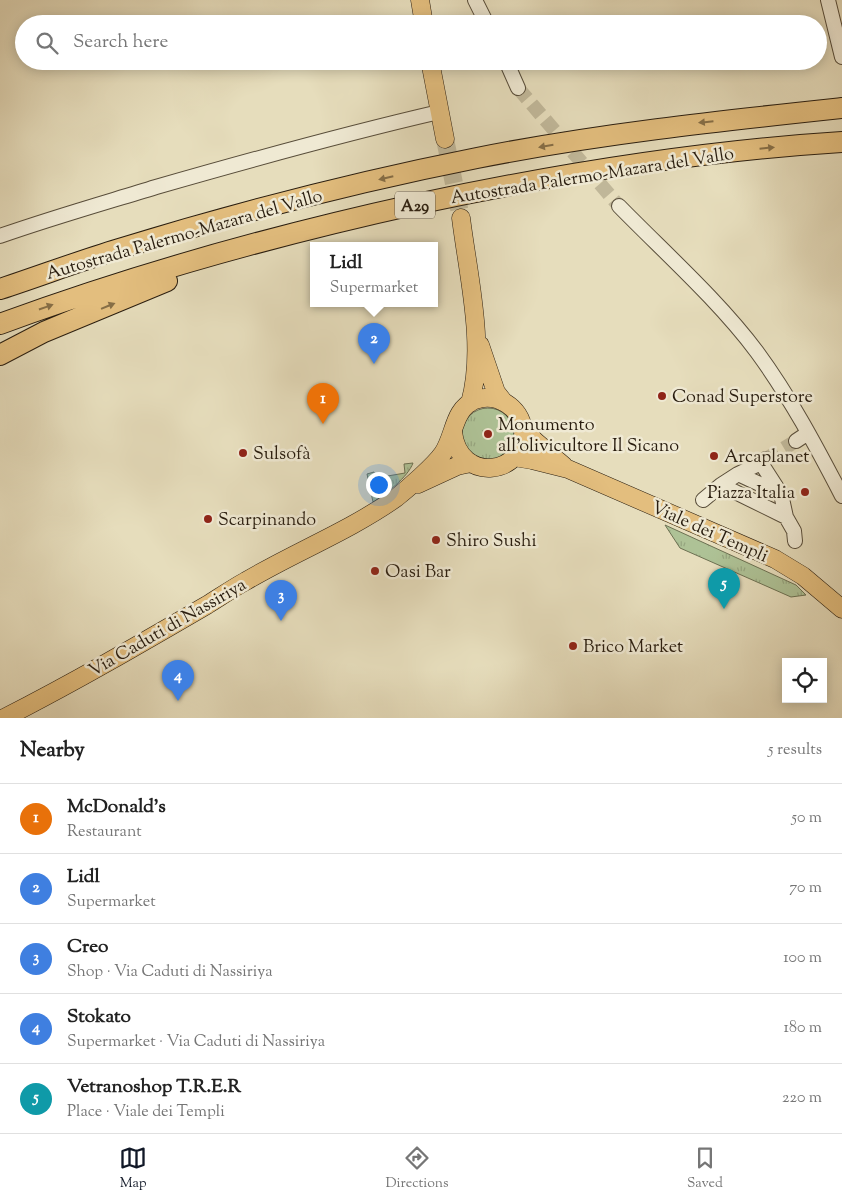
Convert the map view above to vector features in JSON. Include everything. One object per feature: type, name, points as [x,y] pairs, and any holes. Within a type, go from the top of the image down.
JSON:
[{"type":"highway","name":"Autostrada Palermo-Mazara del Vallo","points":[[0,289],[119,249],[271,206],[385,178],[478,158],[685,125],[842,108]]},
{"type":"highway","name":"Autostrada Palermo-Mazara del Vallo","points":[[0,324],[45,307],[208,256],[363,216],[507,185],[642,163],[750,150],[842,142]]},
{"type":"highway","points":[[0,355],[44,332],[210,264],[338,228],[363,216]]},
{"type":"main road","points":[[420,0],[422,15]]},
{"type":"main road","points":[[432,70],[445,139]]},
{"type":"main road","points":[[461,218],[477,338],[475,381],[470,403]]},
{"type":"main road","points":[[453,432],[454,441],[463,458],[482,467],[493,468],[504,464],[514,457],[520,449],[523,439],[523,428],[517,412],[503,401],[496,392],[477,338]]},
{"type":"main road","points":[[406,490],[442,455],[461,410],[470,403],[486,398],[503,401]]},
{"type":"main road","points":[[523,428],[535,441],[568,469]]},
{"type":"main road","points":[[514,457],[568,469]]},
{"type":"main road","points":[[406,490],[458,466],[471,463]]},
{"type":"main road","name":"Viale dei Templi","points":[[568,469],[775,559],[803,576],[842,609]]},
{"type":"main road","name":"Via Caduti di Nassiriya","points":[[4,718],[96,669],[209,604],[246,580],[329,538],[406,490]]},
{"type":"street","points":[[475,0],[482,15]]},
{"type":"street","points":[[828,0],[842,57]]},
{"type":"street","points":[[510,70],[518,88]]},
{"type":"street","points":[[0,236],[44,220],[259,158],[439,112]]},
{"type":"street","points":[[618,206],[723,312],[756,351],[777,381],[808,433],[842,496]]},
{"type":"street","points":[[0,229],[44,220]]},
{"type":"street","points":[[796,441],[808,433]]},
{"type":"street","points":[[703,500],[738,474],[764,461],[781,494],[786,517],[794,531],[794,541]]},
{"type":"street","points":[[738,474],[781,494]]},
{"type":"street","points":[[721,485],[786,517]]},
{"type":"green space","points":[[488,408],[498,410],[506,416],[512,424],[514,434],[512,444],[506,452],[498,458],[488,460],[478,458],[470,452],[464,444],[462,434],[464,424],[470,416],[478,410]]},
{"type":"green space","points":[[413,463],[402,479],[373,502],[367,474],[374,472],[376,478],[405,473],[404,464]]},
{"type":"green space","points":[[665,525],[796,585],[806,595],[791,597],[680,548]]},
{"type":"tunnel","points":[[518,88],[619,206]]},
{"type":"tunnel","points":[[445,139],[461,218]]},
{"type":"tunnel","points":[[766,459],[796,441]]},
{"type":"place","name":"Lidl","points":[[374,364]]},
{"type":"place","name":"Conad Superstore","points":[[662,396]]},
{"type":"place","name":"McDonald's","points":[[323,424]]},
{"type":"place","name":"Monumento all'olivicultore Il Sicano","points":[[488,434]]},
{"type":"place","name":"Sulsofà","points":[[243,453]]},
{"type":"place","name":"Arcaplanet","points":[[714,456]]},
{"type":"place","name":"Piazza Italia","points":[[805,492]]},
{"type":"place","name":"Scarpinando","points":[[208,519]]},
{"type":"place","name":"Shiro Sushi","points":[[436,540]]},
{"type":"place","name":"Oasi Bar","points":[[375,571]]},
{"type":"place","name":"Vetranoshop T.R.E.R","points":[[724,609]]},
{"type":"place","name":"Creo","points":[[281,621]]},
{"type":"place","name":"Brico Market","points":[[573,646]]},
{"type":"place","name":"Stokato","points":[[178,701]]}]
